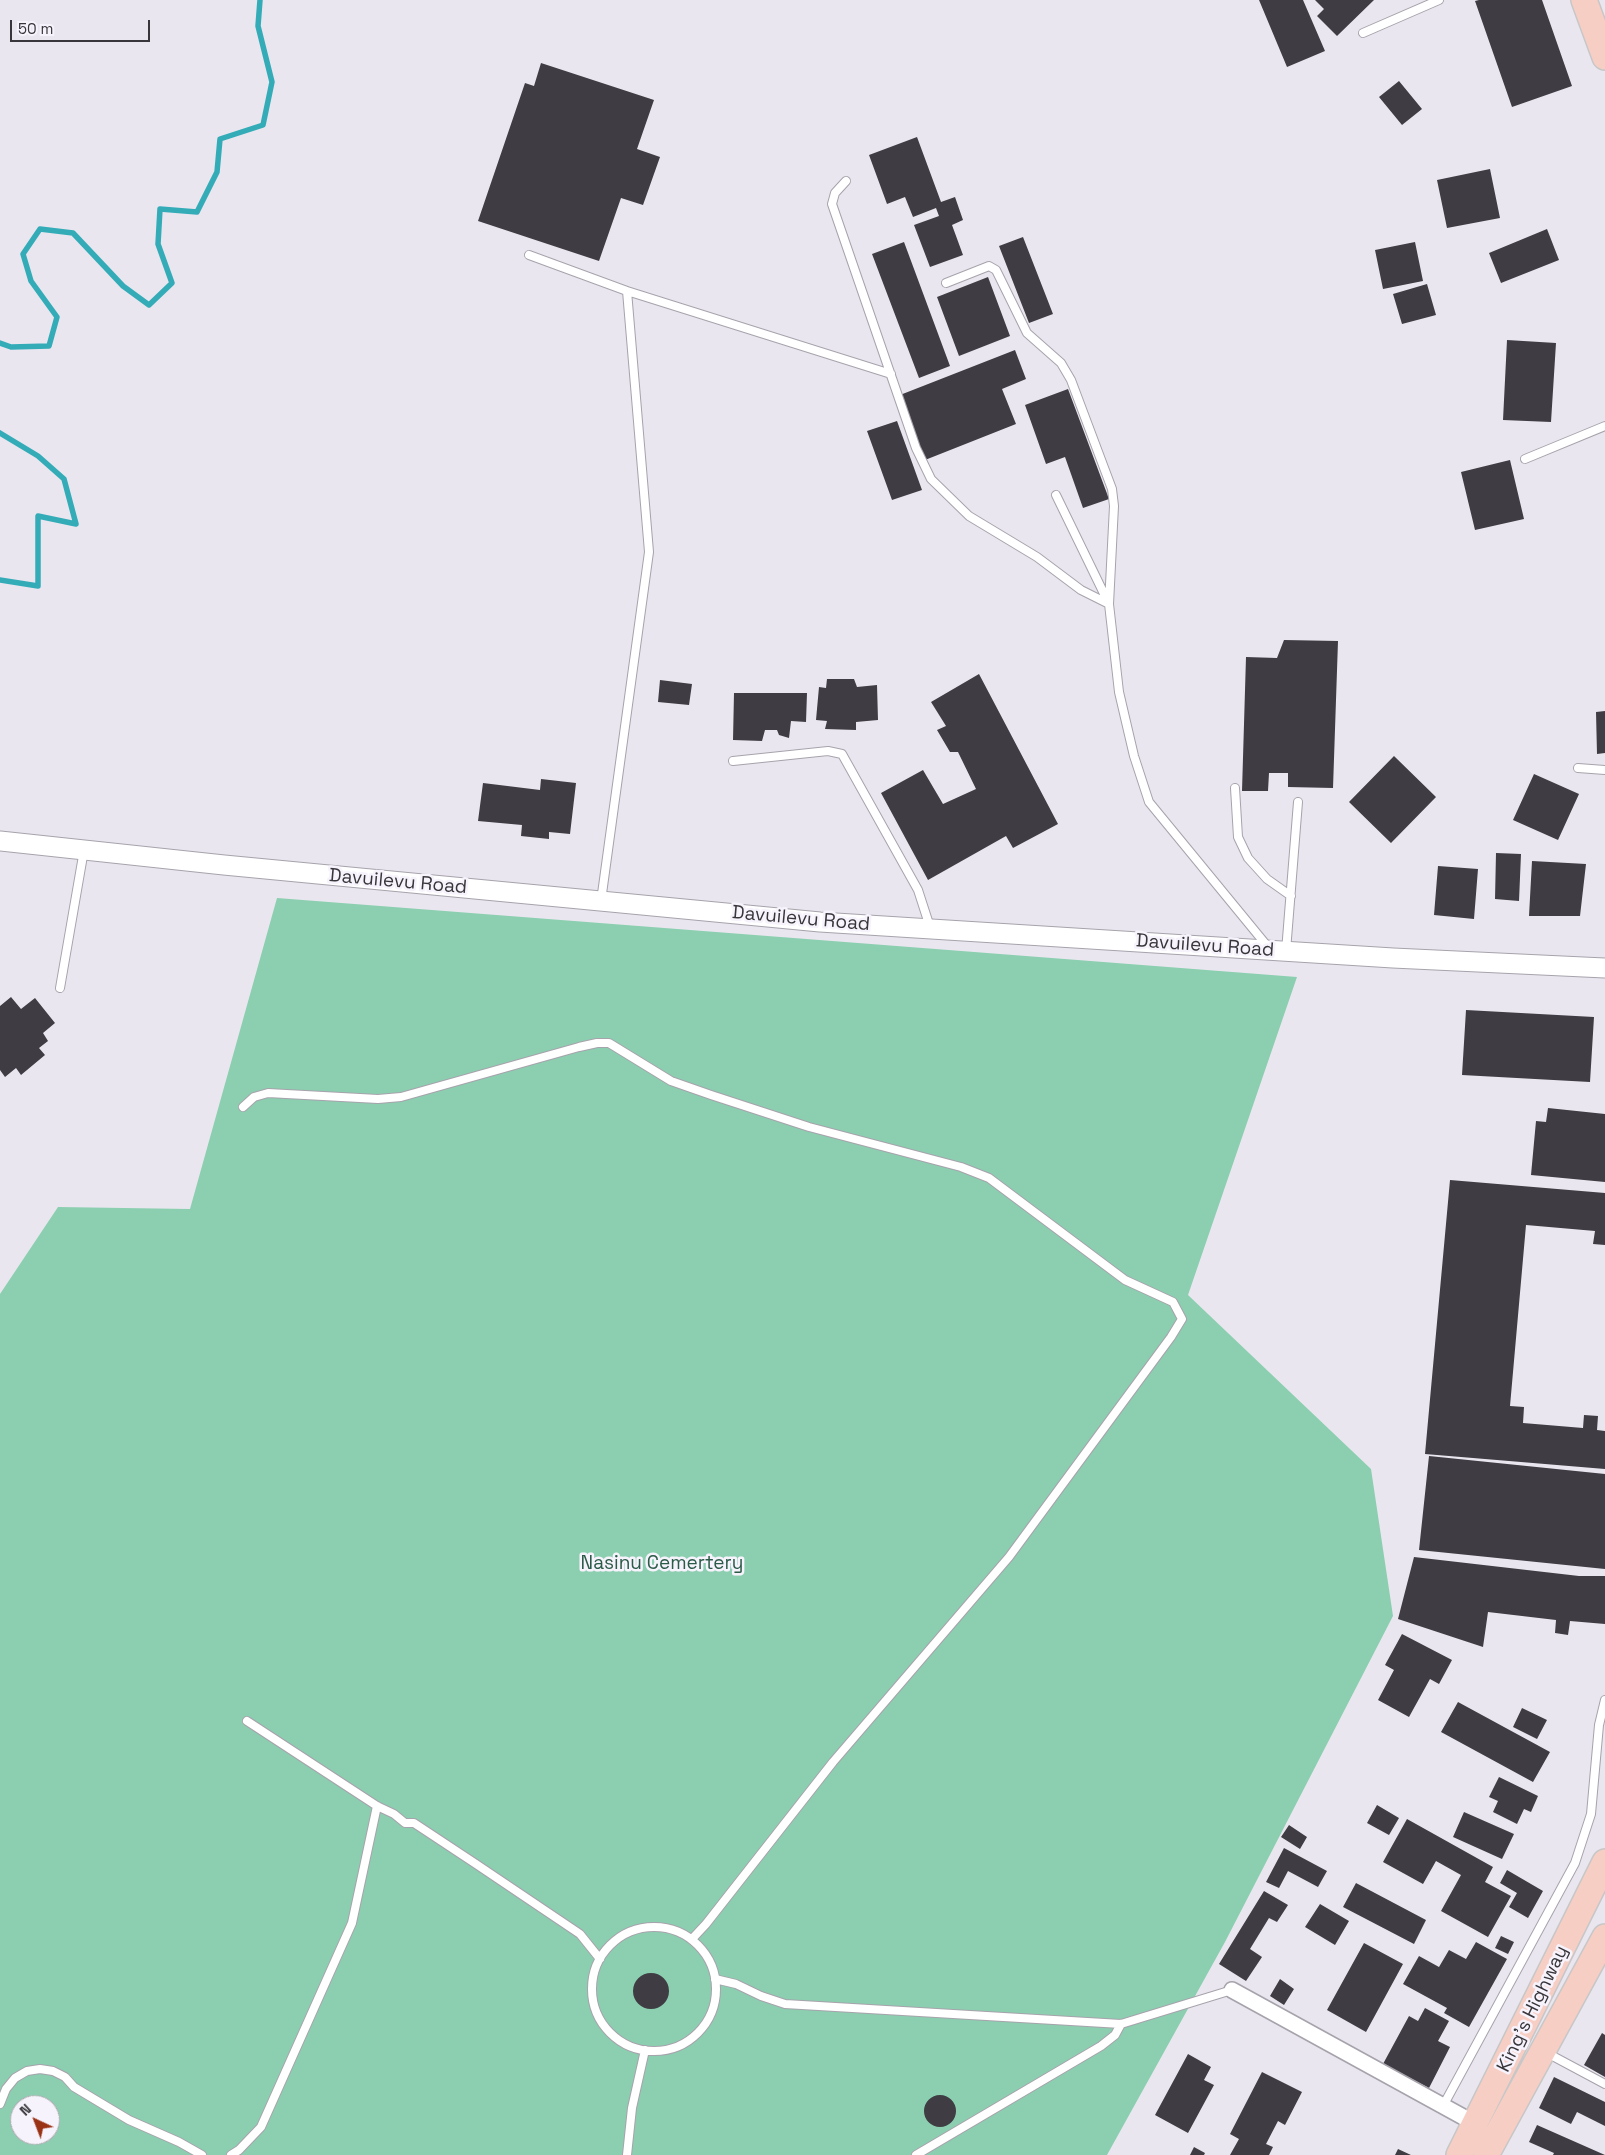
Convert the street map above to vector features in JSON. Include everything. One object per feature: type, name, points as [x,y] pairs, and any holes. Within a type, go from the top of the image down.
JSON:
[{"type":"highway","points":[[1584,0],[1605,57]]},
{"type":"highway","name":"King's Highway","points":[[1459,2155],[1605,1862]]},
{"type":"highway","name":"King's Highway","points":[[1486,2155],[1605,1937]]},
{"type":"street","name":"Davuilevu Road","points":[[0,841],[820,922],[1279,951],[1605,968]]},
{"type":"street","points":[[1232,1990],[1476,2124]]},
{"type":"lane","points":[[1363,33],[1440,0]]},
{"type":"lane","points":[[846,181],[835,193],[832,204],[923,464],[942,492],[969,516],[1037,557],[1081,590],[1109,604]]},
{"type":"lane","points":[[529,255],[626,291],[892,374]]},
{"type":"lane","points":[[946,283],[989,266],[996,270],[1027,333],[1061,363],[1070,380],[1112,489],[1114,506],[1109,604],[1119,692],[1134,756],[1149,802],[1279,951]]},
{"type":"lane","points":[[601,901],[649,552],[626,291]]},
{"type":"lane","points":[[1525,459],[1605,426]]},
{"type":"lane","points":[[1056,495],[1109,604]]},
{"type":"lane","points":[[733,761],[828,751],[842,754],[918,890],[931,929]]},
{"type":"lane","points":[[1578,768],[1605,770]]},
{"type":"lane","points":[[1235,788],[1238,837],[1248,858],[1268,879],[1291,896]]},
{"type":"lane","points":[[1279,951],[1291,896],[1298,802]]},
{"type":"lane","points":[[60,988],[84,850]]},
{"type":"lane","points":[[243,1106],[254,1097],[268,1093],[378,1099],[401,1097],[579,1047],[597,1043],[609,1043],[671,1081],[809,1127],[961,1168],[989,1178],[1125,1280],[1173,1302],[1182,1319],[1032,1526],[956,1620],[833,1762],[706,1924],[692,1939]]},
{"type":"lane","points":[[1443,2106],[1575,1863],[1591,1814],[1599,1726],[1605,1700]]},
{"type":"lane","points":[[247,1721],[378,1806],[394,1814],[405,1823],[414,1823],[423,1828],[580,1934],[600,1958]]},
{"type":"lane","points":[[231,2155],[239,2150],[261,2127],[352,1923],[378,1806]]},
{"type":"lane","points":[[649,1927],[679,1932],[692,1939],[708,1957],[715,1979],[715,2000],[702,2028],[677,2046],[666,2050],[645,2050],[628,2045],[612,2035],[596,2012],[592,1985],[600,1958],[609,1946],[621,1937],[649,1927]]},
{"type":"lane","points":[[715,1979],[736,1984],[761,1996],[785,2004],[1120,2024],[1232,1990]]},
{"type":"lane","points":[[916,2155],[1101,2046],[1115,2034],[1120,2024]]},
{"type":"lane","points":[[627,2155],[632,2108],[645,2050]]},
{"type":"lane","points":[[1543,2051],[1605,2084]]},
{"type":"lane","points":[[0,2104],[6,2088],[15,2078],[27,2072],[40,2069],[53,2071],[65,2077],[74,2087],[129,2120],[179,2142],[202,2155]]},
{"type":"green space","name":"Nasinu Cemertery","points":[[277,898],[1297,977],[1188,1295],[1371,1469],[1393,1616],[1225,1942],[1107,2155],[0,2155],[0,1294],[58,1207],[190,1209]]},
{"type":"building","points":[[1259,0],[1303,0],[1325,51],[1287,67]]},
{"type":"building","points":[[1315,0],[1374,0],[1337,36],[1317,16],[1324,9]]},
{"type":"building","points":[[1542,0],[1572,86],[1512,107],[1475,1]]},
{"type":"building","points":[[541,63],[654,100],[637,149],[660,157],[643,205],[621,198],[599,261],[478,221],[525,83],[534,86]]},
{"type":"building","points":[[1399,81],[1422,109],[1402,125],[1379,97]]},
{"type":"building","points":[[917,137],[941,202],[955,197],[963,220],[952,225],[963,255],[930,267],[914,225],[939,216],[936,208],[913,217],[905,197],[887,204],[869,155]]},
{"type":"building","points":[[1490,169],[1500,218],[1447,228],[1437,180]]},
{"type":"building","points":[[1547,229],[1559,260],[1501,283],[1489,253]]},
{"type":"building","points":[[1023,237],[1053,314],[1029,323],[999,246]]},
{"type":"building","points":[[904,242],[950,366],[919,378],[872,254]]},
{"type":"building","points":[[1415,242],[1423,281],[1383,289],[1375,250]]},
{"type":"building","points":[[988,277],[1010,336],[959,356],[937,297]]},
{"type":"building","points":[[1427,284],[1436,315],[1402,324],[1393,294]]},
{"type":"building","points":[[1507,340],[1556,343],[1551,422],[1503,420]]},
{"type":"building","points":[[1015,350],[1026,379],[1002,389],[1016,424],[925,460],[900,395]]},
{"type":"building","points":[[1068,389],[1109,499],[1083,508],[1065,457],[1046,464],[1025,405]]},
{"type":"building","points":[[897,421],[922,490],[892,500],[867,431]]},
{"type":"building","points":[[1510,460],[1524,519],[1475,530],[1461,472]]},
{"type":"building","points":[[1284,640],[1338,641],[1333,788],[1288,787],[1288,773],[1269,773],[1268,791],[1242,791],[1246,657],[1277,658]]},
{"type":"building","points":[[979,674],[1058,824],[1013,848],[1006,836],[928,880],[881,793],[923,770],[943,804],[976,789],[958,752],[950,752],[937,730],[946,726],[931,702]]},
{"type":"building","points":[[827,679],[854,679],[857,687],[877,685],[878,720],[856,722],[856,730],[825,729],[827,721],[816,720],[819,687],[826,688]]},
{"type":"building","points":[[660,680],[692,684],[689,705],[658,702]]},
{"type":"building","points":[[734,693],[807,693],[806,722],[791,721],[789,738],[779,735],[777,730],[765,730],[762,741],[733,740]]},
{"type":"building","points":[[1605,711],[1605,753],[1597,754],[1596,712]]},
{"type":"building","points":[[1394,756],[1436,797],[1391,843],[1349,802]]},
{"type":"building","points":[[1534,774],[1579,794],[1558,840],[1513,820]]},
{"type":"building","points":[[541,779],[576,783],[570,834],[549,832],[549,839],[521,836],[522,825],[478,821],[483,783],[540,790]]},
{"type":"building","points":[[1496,853],[1521,854],[1519,901],[1495,899]]},
{"type":"building","points":[[1532,861],[1586,864],[1580,916],[1529,916]]},
{"type":"building","points":[[1438,866],[1478,869],[1474,919],[1434,915]]},
{"type":"building","points":[[11,997],[21,1009],[35,998],[55,1023],[43,1033],[48,1041],[39,1048],[45,1055],[21,1075],[16,1068],[5,1077],[0,1070],[0,1006]]},
{"type":"building","points":[[1466,1010],[1594,1017],[1590,1082],[1462,1075]]},
{"type":"building","points":[[1548,1108],[1605,1114],[1605,1182],[1531,1175],[1536,1121],[1546,1122]]},
{"type":"building","points":[[1450,1180],[1605,1193],[1605,1245],[1593,1244],[1595,1231],[1526,1225],[1510,1406],[1524,1407],[1523,1423],[1583,1428],[1584,1415],[1598,1416],[1597,1430],[1605,1431],[1605,1469],[1425,1454]]},
{"type":"building","points":[[1429,1456],[1605,1474],[1605,1569],[1419,1550]]},
{"type":"building","points":[[1414,1557],[1579,1576],[1605,1576],[1605,1624],[1570,1621],[1568,1635],[1555,1633],[1556,1620],[1488,1612],[1483,1647],[1398,1619]]},
{"type":"building","points":[[1402,1634],[1452,1660],[1439,1684],[1430,1679],[1409,1717],[1378,1700],[1394,1670],[1385,1665]]},
{"type":"building","points":[[1458,1702],[1550,1752],[1533,1782],[1441,1732]]},
{"type":"building","points":[[1522,1708],[1547,1720],[1537,1739],[1513,1727]]},
{"type":"building","points":[[1499,1777],[1538,1796],[1531,1812],[1524,1809],[1517,1824],[1493,1812],[1498,1801],[1489,1797]]},
{"type":"building","points":[[1377,1805],[1399,1818],[1389,1835],[1367,1823]]},
{"type":"building","points":[[1464,1812],[1514,1834],[1502,1859],[1453,1837]]},
{"type":"building","points":[[1407,1819],[1493,1867],[1485,1882],[1511,1896],[1488,1937],[1441,1911],[1461,1875],[1436,1861],[1423,1884],[1383,1862]]},
{"type":"building","points":[[1289,1825],[1307,1837],[1300,1849],[1281,1837]]},
{"type":"building","points":[[1284,1848],[1327,1871],[1318,1887],[1288,1871],[1279,1888],[1266,1882]]},
{"type":"building","points":[[1507,1870],[1543,1891],[1528,1918],[1509,1907],[1517,1893],[1500,1883]]},
{"type":"building","points":[[1356,1883],[1426,1920],[1414,1944],[1343,1907]]},
{"type":"building","points":[[1264,1891],[1288,1905],[1277,1922],[1269,1918],[1250,1949],[1262,1957],[1246,1981],[1219,1964]]},
{"type":"building","points":[[1320,1904],[1349,1921],[1335,1945],[1305,1927]]},
{"type":"building","points":[[1501,1936],[1514,1942],[1508,1954],[1495,1948]]},
{"type":"building","points":[[1476,1942],[1507,1959],[1469,2027],[1444,2013],[1447,2008],[1403,1984],[1419,1956],[1439,1967],[1449,1950],[1466,1959]]},
{"type":"building","points":[[1364,1943],[1403,1964],[1366,2032],[1327,2010]]},
{"type":"building","points":[[651,1973],[658,1974],[664,1978],[668,1984],[668,1998],[664,2004],[658,2008],[651,2009],[644,2008],[638,2004],[634,1998],[633,1991],[634,1984],[638,1978],[644,1974]]},
{"type":"building","points":[[1280,1979],[1294,1989],[1284,2005],[1270,1996]]},
{"type":"building","points":[[1425,2008],[1449,2021],[1438,2041],[1450,2047],[1429,2088],[1383,2064],[1409,2016],[1418,2021]]},
{"type":"building","points":[[1602,2033],[1605,2035],[1605,2077],[1584,2065]]},
{"type":"building","points":[[1188,2054],[1211,2067],[1204,2080],[1214,2085],[1188,2133],[1155,2115]]},
{"type":"building","points":[[1262,2072],[1302,2092],[1285,2125],[1278,2121],[1266,2144],[1273,2147],[1269,2155],[1230,2155],[1239,2139],[1230,2134]]},
{"type":"building","points":[[1554,2077],[1605,2102],[1605,2126],[1577,2112],[1571,2124],[1539,2108]]},
{"type":"building","points":[[940,2095],[946,2096],[951,2100],[955,2105],[955,2117],[951,2122],[946,2126],[940,2127],[934,2126],[929,2122],[925,2117],[924,2111],[925,2105],[929,2100],[934,2096]]},
{"type":"building","points":[[1537,2125],[1605,2155],[1553,2155],[1554,2153],[1529,2142]]},
{"type":"building","points":[[1194,2147],[1205,2153],[1204,2155],[1190,2155]]},
{"type":"building","points":[[1398,2149],[1411,2155],[1395,2155]]},
{"type":"waterway","points":[[0,343],[11,347],[49,346],[57,317],[31,281],[23,254],[40,229],[73,233],[123,286],[149,305],[172,283],[158,244],[160,209],[197,212],[217,172],[220,139],[263,125],[272,82],[258,26],[260,0]]},
{"type":"waterway","points":[[0,433],[38,456],[64,479],[76,524],[38,516],[38,586],[0,580]]}]
